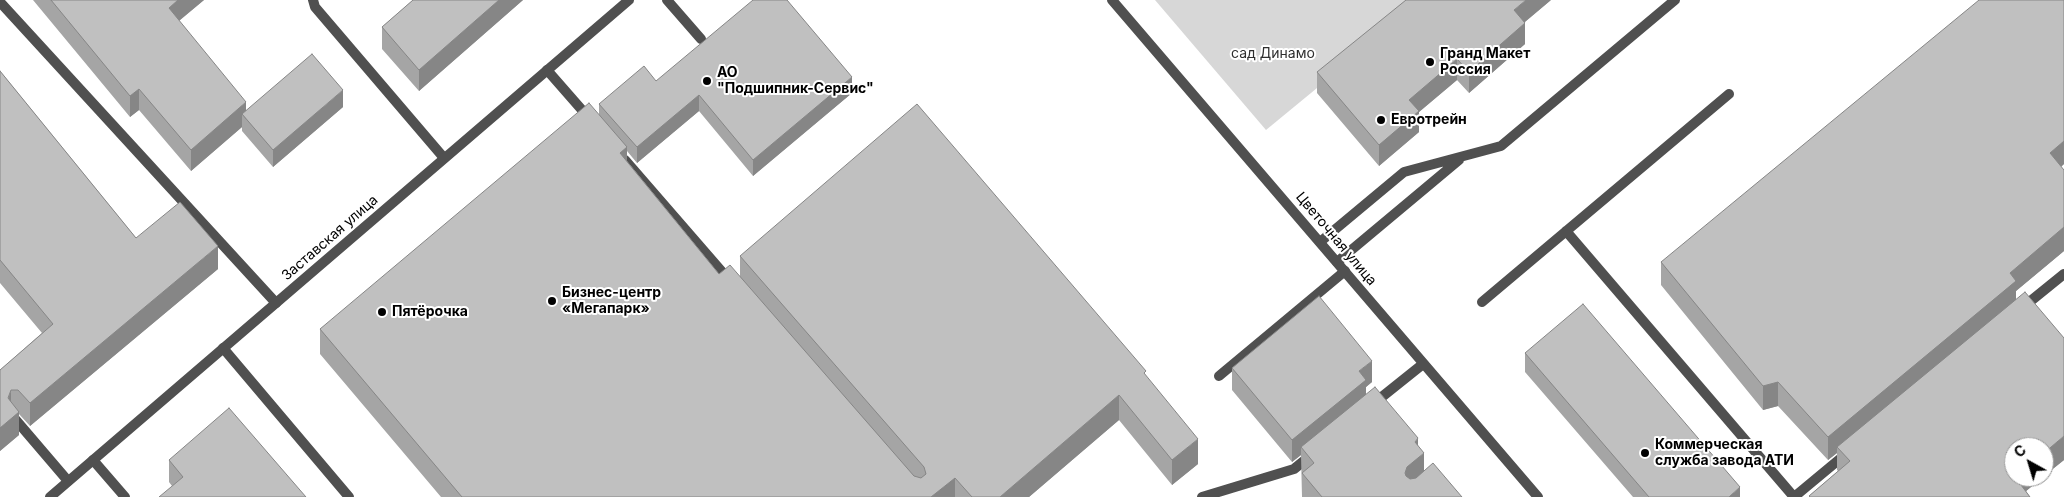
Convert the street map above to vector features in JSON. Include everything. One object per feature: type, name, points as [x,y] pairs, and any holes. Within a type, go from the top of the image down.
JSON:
[{"type":"street","points":[[312,0],[315,7],[444,158]]},
{"type":"street","name":"Заставская улица","points":[[50,497],[629,0]]},
{"type":"street","points":[[667,0],[701,39]]},
{"type":"street","name":"Цветочная улица","points":[[1112,0],[1538,497]]},
{"type":"street","points":[[1320,242],[1404,172],[1501,146],[1675,0]]},
{"type":"street","points":[[0,2],[276,303]]},
{"type":"street","points":[[547,70],[596,127]]},
{"type":"street","points":[[1482,302],[1729,94]]},
{"type":"street","points":[[618,151],[736,286]]},
{"type":"street","points":[[1337,262],[1461,157]]},
{"type":"street","points":[[1566,231],[1794,497],[1856,446]]},
{"type":"street","points":[[1219,376],[1345,271]]},
{"type":"street","points":[[2018,312],[2064,274]]},
{"type":"street","points":[[223,348],[349,497]]},
{"type":"street","points":[[1363,412],[1423,364]]},
{"type":"street","points":[[15,419],[68,481]]},
{"type":"street","points":[[1202,497],[1294,469],[1321,446]]},
{"type":"street","points":[[93,460],[125,497]]},
{"type":"green space","name":"сад Динамо","points":[[1155,0],[1424,0],[1266,130]]},
{"type":"building","points":[[51,0],[178,0],[169,8],[246,102],[191,150],[139,89],[130,96]]},
{"type":"building","points":[[413,0],[499,0],[419,70],[382,27]]},
{"type":"building","points":[[753,0],[787,0],[852,77],[753,160],[699,95],[637,147],[599,104],[644,66],[656,81]]},
{"type":"building","name":"Гранд Макет Россия","points":[[1406,0],[1526,0],[1514,10],[1525,23],[1469,72],[1457,59],[1409,100],[1419,111],[1379,145],[1317,72]]},
{"type":"building","points":[[1979,0],[2064,0],[2064,141],[2050,153],[2064,170],[2064,227],[2010,273],[2016,281],[1828,437],[1778,382],[1763,386],[1661,262]]},
{"type":"building","points":[[312,54],[343,90],[273,150],[242,114]]},
{"type":"building","points":[[0,71],[136,238],[180,202],[218,246],[30,403],[18,390],[11,390],[8,398],[19,412],[0,428],[0,370],[53,324],[0,260]]},
{"type":"building","points":[[589,103],[627,147],[620,153],[719,274],[730,265],[914,476],[921,478],[926,474],[924,467],[740,256],[917,104],[1146,371],[1144,373],[1198,439],[1172,460],[1119,395],[1000,497],[972,497],[955,478],[931,497],[462,497],[320,329]]},
{"type":"building","points":[[2025,292],[2064,338],[2064,436],[2054,444],[2054,437],[2004,437],[2004,487],[2022,487],[2030,497],[1810,497],[1850,461],[1837,447]]},
{"type":"building","points":[[1319,296],[1372,361],[1359,371],[1366,380],[1292,440],[1232,368]]},
{"type":"building","points":[[1583,304],[1740,487],[1729,497],[1649,497],[1525,353]]},
{"type":"building","points":[[1375,387],[1418,438],[1415,442],[1424,453],[1407,467],[1406,476],[1410,479],[1416,478],[1433,463],[1462,497],[1322,497],[1302,473],[1314,463],[1301,447]]},
{"type":"building","points":[[229,408],[306,497],[159,497],[183,477],[169,460]]},
{"type":"place","name":"Гранд Макет Россия","points":[[1430,62]]},
{"type":"place","name":"АО \"Подшипник-Сервис\"","points":[[707,81]]},
{"type":"place","name":"Евротрейн","points":[[1381,120]]},
{"type":"place","name":"Бизнес-центр «Мегапарк»","points":[[552,301]]},
{"type":"place","name":"Пятёрочка","points":[[382,312]]},
{"type":"place","name":"Коммерческая служба завода АТИ","points":[[1645,453]]}]
